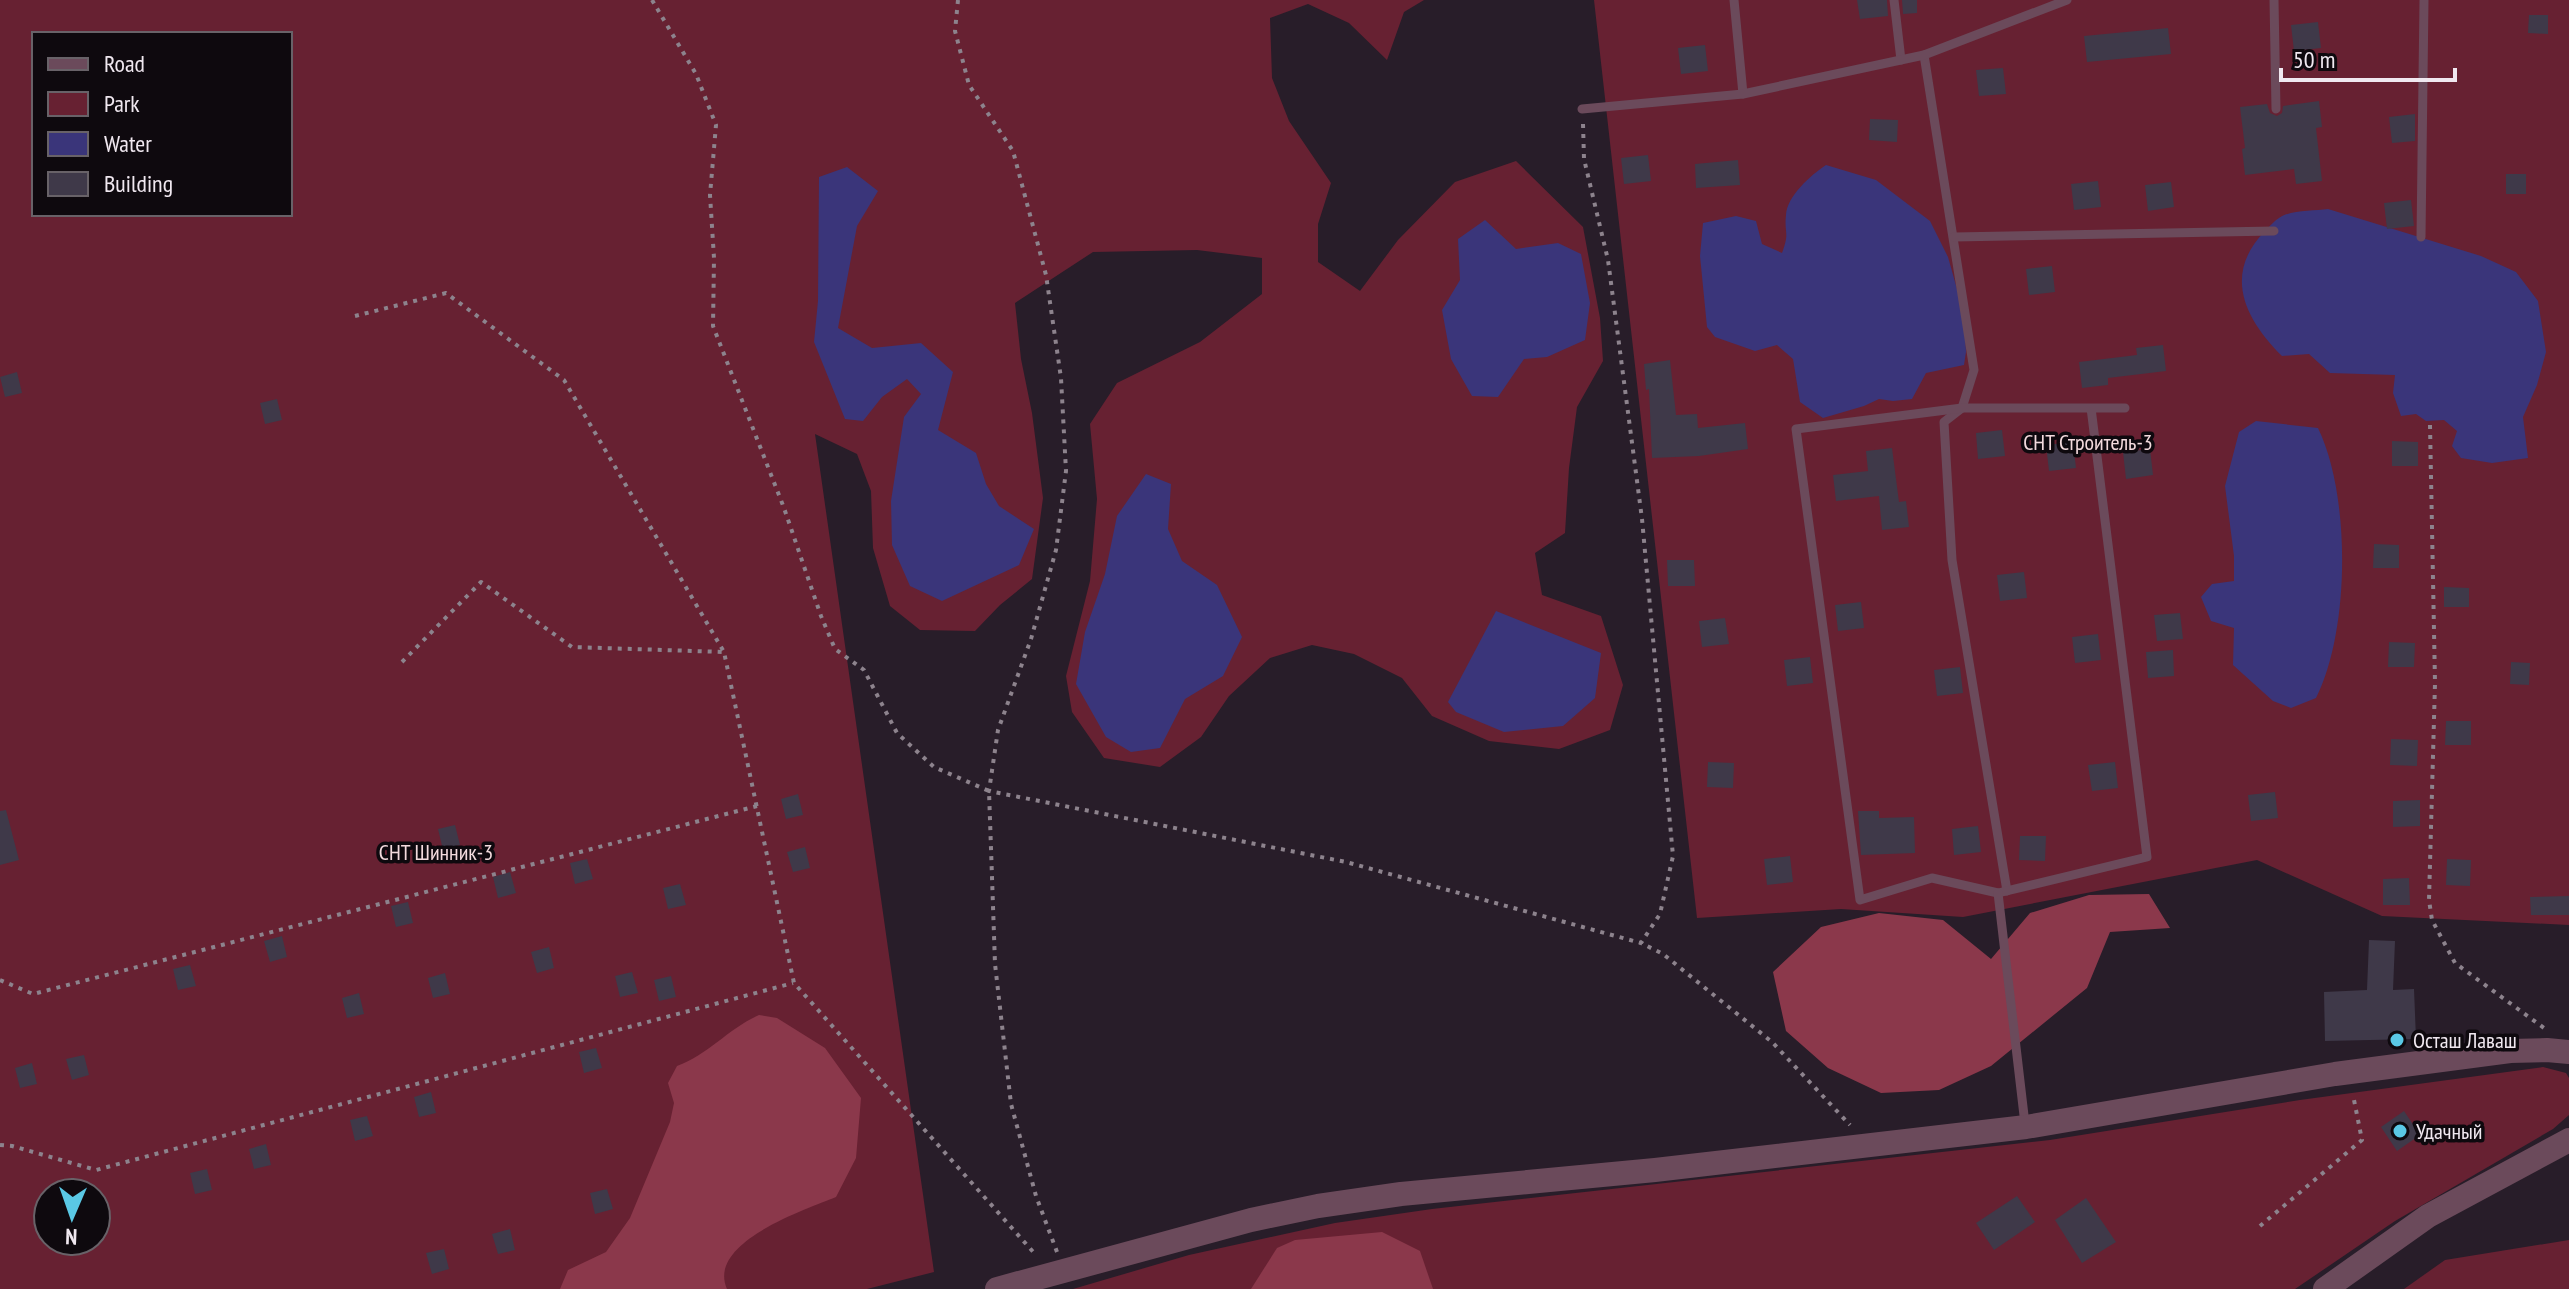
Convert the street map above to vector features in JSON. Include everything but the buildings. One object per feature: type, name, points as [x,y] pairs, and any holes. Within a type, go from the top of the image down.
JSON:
[{"type":"street","points":[[997,1289],[1251,1220],[1318,1206],[1401,1194],[1655,1170],[2026,1127],[2349,1073],[2563,1044]]},
{"type":"street","points":[[2325,1289],[2428,1216],[2569,1140]]},
{"type":"lane","points":[[1734,0],[1743,94]]},
{"type":"lane","points":[[1894,0],[1901,60]]},
{"type":"lane","points":[[2274,0],[2276,109]]},
{"type":"lane","points":[[2421,237],[2424,0]]},
{"type":"lane","points":[[1582,109],[1743,94],[1924,55],[2061,1]]},
{"type":"lane","points":[[1924,55],[1974,370],[1962,408],[1944,422],[1952,560],[2002,892],[2026,1127]]},
{"type":"lane","points":[[1954,237],[2274,231]]},
{"type":"lane","points":[[2091,408],[2147,857],[2002,892],[1932,878],[1860,900],[1796,429],[1962,408],[2091,408],[2125,408]]},
{"type":"path","points":[[652,0],[696,74],[716,125],[710,195],[714,258],[713,326],[835,649],[864,670],[897,733],[934,767],[989,791],[1346,862],[1641,943],[1663,954],[1772,1042],[1868,1145]]},
{"type":"path","points":[[958,0],[955,31],[969,85],[1013,151],[1046,275],[1061,378],[1066,471],[1056,550],[1031,639],[998,730],[989,791],[995,964],[1011,1104],[1059,1273]]},
{"type":"path","points":[[1582,109],[1584,159],[1608,260],[1642,519],[1673,856],[1660,914],[1641,943]]},
{"type":"path","points":[[355,316],[446,293],[564,380],[724,652],[794,983],[1059,1273]]},
{"type":"path","points":[[2430,425],[2435,683],[2429,900],[2432,920],[2455,963],[2563,1044]]},
{"type":"path","points":[[402,662],[481,582],[572,647],[724,652]]},
{"type":"path","points":[[0,980],[33,994],[757,806]]},
{"type":"path","points":[[0,1145],[96,1170],[794,983]]},
{"type":"path","points":[[2260,1226],[2362,1140],[2349,1073]]},
{"type":"green space","name":"СНТ Шинник-3","points":[[0,0],[1424,0],[1404,12],[1387,60],[1349,23],[1308,4],[1270,18],[1272,78],[1289,121],[1331,183],[1318,224],[1318,262],[1360,291],[1398,240],[1455,182],[1516,161],[1583,227],[1600,318],[1603,361],[1577,407],[1565,533],[1535,553],[1542,595],[1601,616],[1623,685],[1610,730],[1559,749],[1489,741],[1432,716],[1402,678],[1354,654],[1312,645],[1270,658],[1229,696],[1201,737],[1160,767],[1104,758],[1072,712],[1066,676],[1090,581],[1097,499],[1090,424],[1117,383],[1200,342],[1262,294],[1262,258],[1197,250],[1093,252],[1015,303],[1043,498],[1032,579],[975,631],[920,630],[890,606],[873,548],[871,491],[857,454],[815,434],[934,1272],[867,1289],[0,1289]]},
{"type":"green space","name":"СНТ Строитель-3","points":[[1594,0],[2569,0],[2569,925],[2382,916],[2257,860],[1963,917],[1841,909],[1697,918]]},
{"type":"green space","points":[[2543,1067],[2566,1073],[2569,1078],[2569,1115],[2553,1129],[2395,1221],[2295,1289],[1073,1289],[1189,1255],[1335,1223],[1432,1209],[2050,1140],[2300,1100]]},
{"type":"green space","points":[[2569,1240],[2569,1289],[2404,1289],[2445,1260]]},
{"type":"shaded area","points":[[2149,894],[2170,928],[2110,932],[2087,988],[1991,1066],[1939,1090],[1881,1093],[1828,1068],[1786,1031],[1773,972],[1821,927],[1879,913],[1943,920],[1991,959],[2030,913],[2089,895]]},
{"type":"shaded area","points":[[759,1015],[777,1018],[825,1048],[861,1098],[856,1158],[836,1197],[783,1219],[745,1242],[731,1256],[724,1272],[727,1289],[560,1289],[568,1270],[606,1252],[630,1218],[670,1122],[674,1103],[668,1083],[677,1066]]},
{"type":"shaded area","points":[[1382,1232],[1420,1251],[1433,1289],[1251,1289],[1277,1248],[1295,1240]]},
{"type":"water","points":[[1826,165],[1876,180],[1930,221],[1948,257],[1964,314],[1966,352],[1964,365],[1926,373],[1912,399],[1879,399],[1823,418],[1800,402],[1793,359],[1777,345],[1755,351],[1715,337],[1707,327],[1700,256],[1703,223],[1736,216],[1756,221],[1762,244],[1782,253],[1787,208],[1795,193]]},
{"type":"water","points":[[847,167],[878,191],[857,226],[838,328],[872,348],[921,343],[953,372],[938,430],[976,453],[986,484],[999,506],[1034,529],[1019,565],[942,601],[910,586],[892,545],[891,501],[904,417],[921,394],[907,379],[882,397],[863,421],[845,419],[814,342],[818,301],[819,177]]},
{"type":"water","points":[[2328,209],[2481,256],[2516,272],[2538,301],[2546,352],[2537,385],[2523,417],[2528,458],[2492,463],[2461,458],[2452,446],[2457,431],[2444,420],[2426,421],[2416,414],[2401,416],[2393,393],[2395,375],[2330,373],[2309,354],[2282,356],[2269,341],[2257,326],[2244,295],[2242,279],[2252,247],[2284,215]]},
{"type":"water","points":[[1485,220],[1516,249],[1558,243],[1581,254],[1590,303],[1585,340],[1547,357],[1524,359],[1498,397],[1472,396],[1451,359],[1442,310],[1460,280],[1458,239]]},
{"type":"water","points":[[2256,421],[2318,428],[2329,456],[2341,526],[2340,601],[2327,670],[2316,698],[2291,708],[2273,701],[2233,665],[2234,628],[2211,621],[2201,597],[2212,584],[2234,581],[2225,486],[2239,432]]},
{"type":"water","points":[[1146,474],[1171,484],[1168,529],[1182,561],[1217,585],[1242,637],[1223,676],[1185,699],[1160,748],[1131,752],[1106,737],[1076,684],[1085,632],[1105,574],[1117,516]]},
{"type":"water","points":[[1496,611],[1601,653],[1595,698],[1563,726],[1504,732],[1456,712],[1448,702]]},
{"type":"place","name":"Осташ Лаваш","points":[[2397,1040]]},
{"type":"place","name":"Удачный","points":[[2400,1131]]}]
